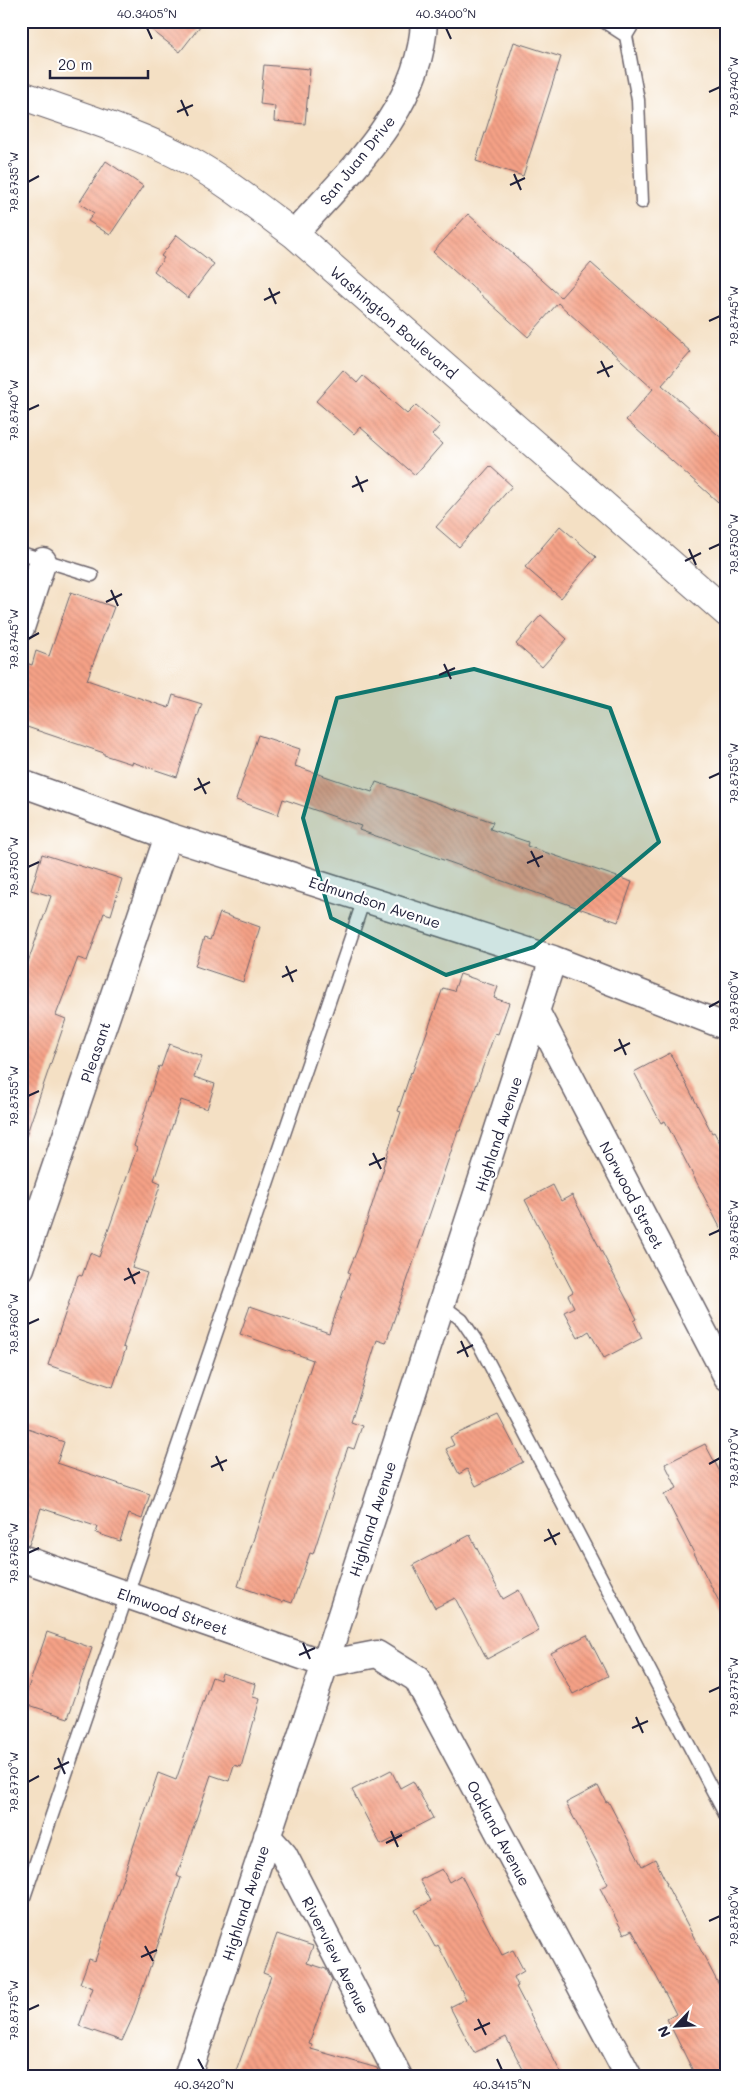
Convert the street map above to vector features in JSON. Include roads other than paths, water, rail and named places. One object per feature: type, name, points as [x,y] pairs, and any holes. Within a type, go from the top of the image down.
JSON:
[{"type":"street","name":"San Juan Drive","points":[[294,234],[368,151],[396,112],[416,70],[424,21]]},
{"type":"street","name":"Washington Boulevard","points":[[21,95],[144,139],[187,160],[226,183],[294,234],[727,613]]},
{"type":"street","points":[[21,628],[32,557]]},
{"type":"street","name":"Edmundson Avenue","points":[[21,783],[168,836],[554,959],[727,1027]]},
{"type":"street","name":"Pleasant","points":[[21,1268],[168,836]]},
{"type":"street","name":"Highland Avenue","points":[[187,2077],[325,1664],[554,959]]},
{"type":"street","name":"Norwood Street","points":[[537,1013],[727,1376]]},
{"type":"street","name":"Elmwood Street","points":[[21,1558],[325,1664]]},
{"type":"street","name":"Oakland Avenue","points":[[325,1664],[377,1654],[417,1679],[629,2077]]},
{"type":"street","name":"Riverview Avenue","points":[[267,1836],[284,1855],[399,2077]]},
{"type":"lane","points":[[603,21],[626,36]]},
{"type":"lane","points":[[635,21],[626,36],[638,100],[642,202]]},
{"type":"lane","points":[[32,557],[92,576]]},
{"type":"lane","points":[[21,1906],[364,899]]},
{"type":"lane","points":[[442,1305],[462,1320],[481,1348],[727,1818]]}]
